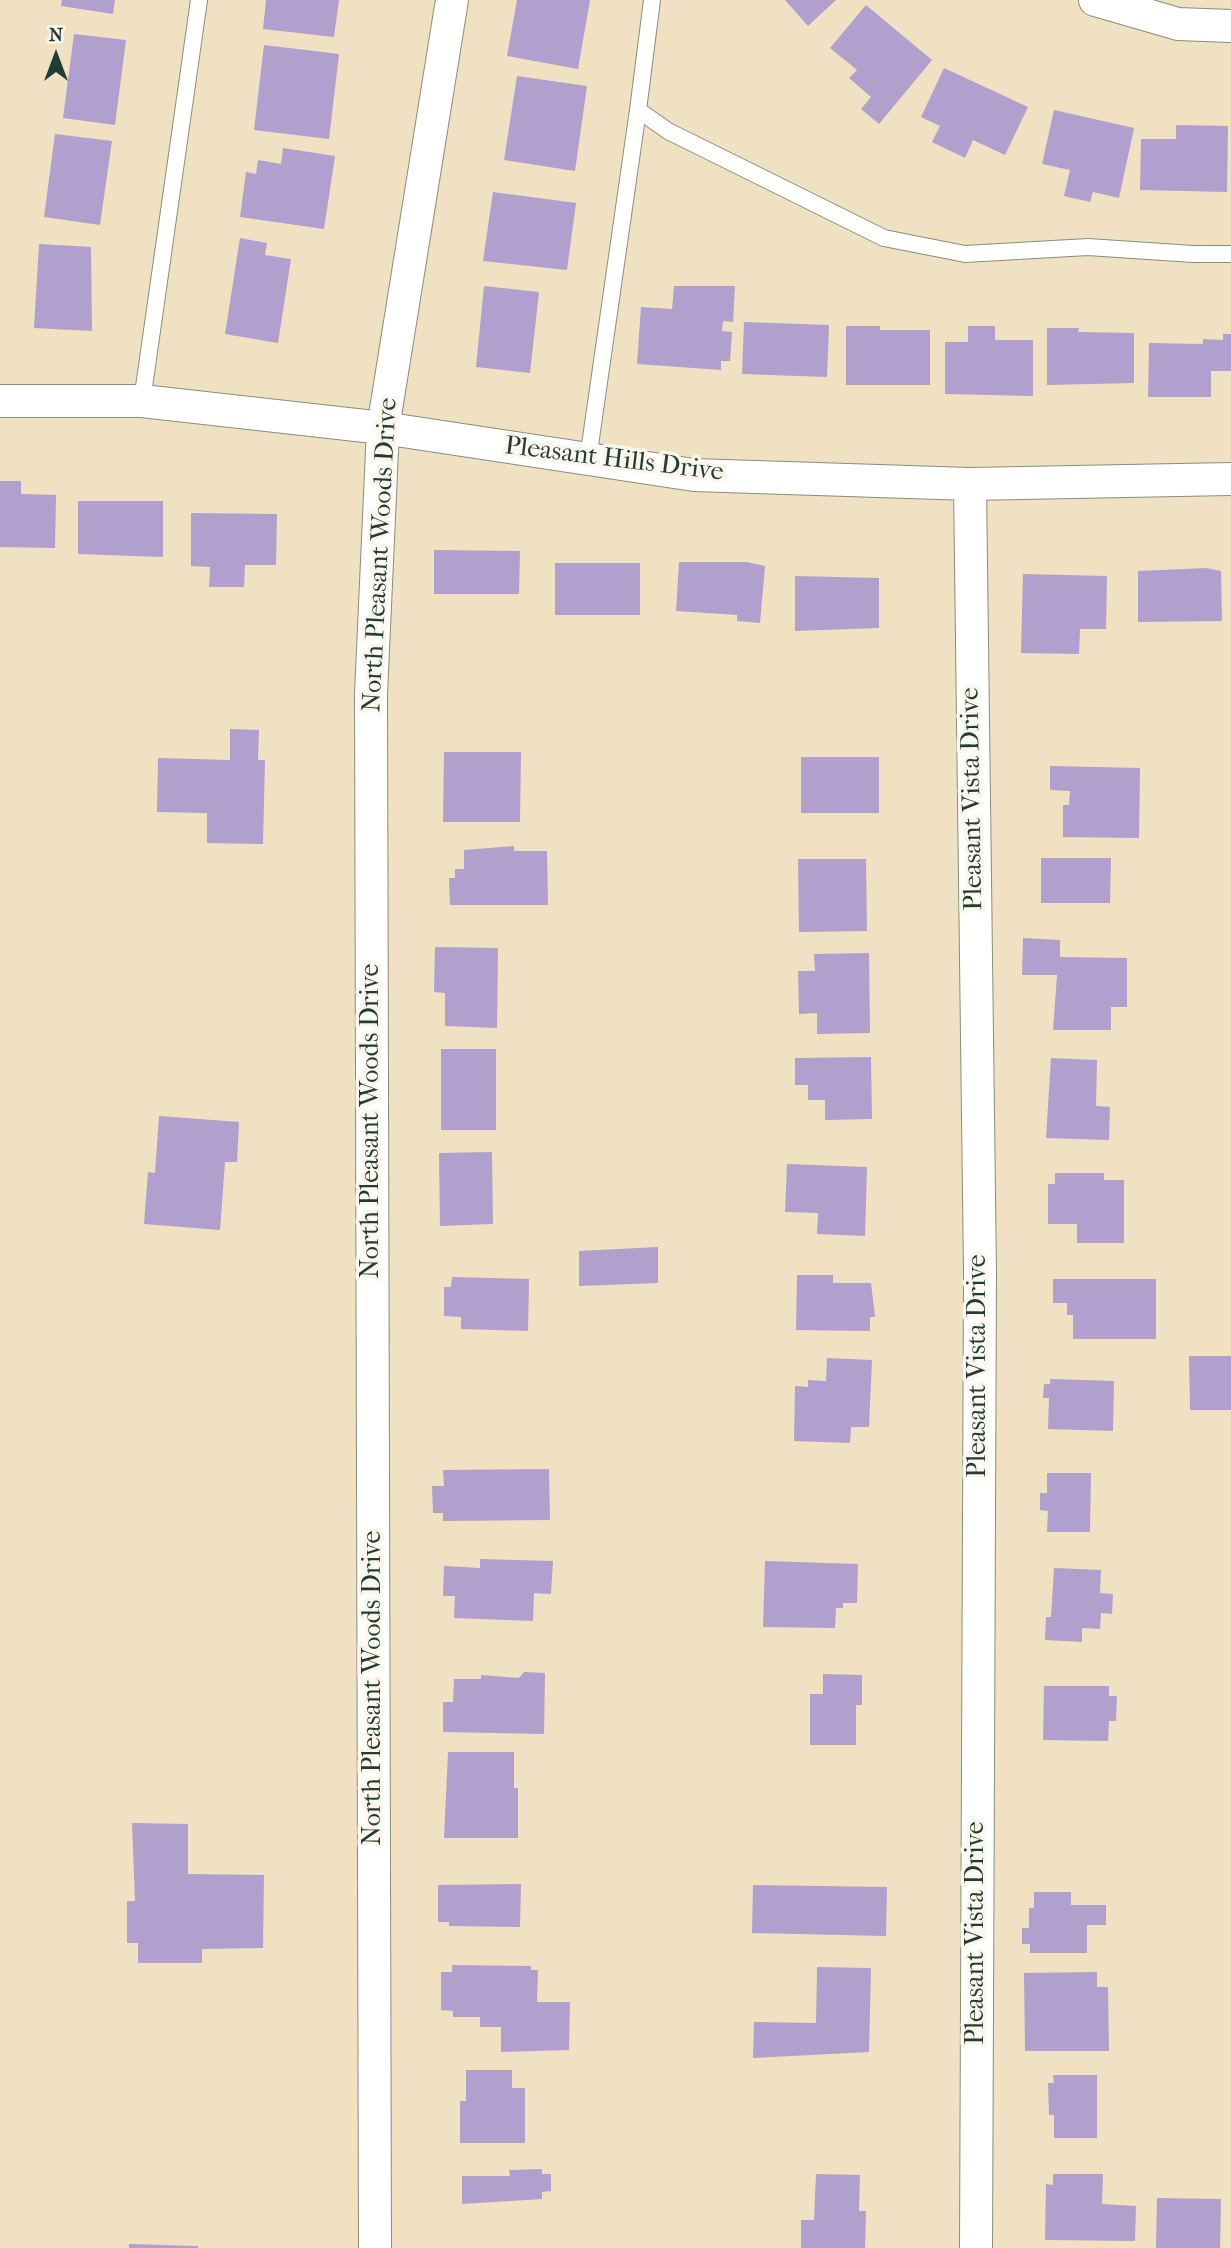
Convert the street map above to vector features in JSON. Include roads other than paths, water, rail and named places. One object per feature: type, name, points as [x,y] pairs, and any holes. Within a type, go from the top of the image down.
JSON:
[{"type":"street","name":"North Pleasant Woods Drive","points":[[375,2248],[371,694],[383,428],[452,0]]},
{"type":"street","points":[[1095,0],[1178,24],[1231,26]]},
{"type":"street","name":"Pleasant Hills Drive","points":[[0,401],[142,401],[383,428],[694,475],[970,484],[1231,479]]},
{"type":"street","name":"Pleasant Vista Drive","points":[[970,484],[980,1273],[976,2248]]},
{"type":"lane","points":[[142,401],[199,0]]},
{"type":"lane","points":[[588,459],[652,0]]},
{"type":"lane","points":[[638,110],[668,131],[884,238],[965,254],[1088,247],[1231,254]]}]
